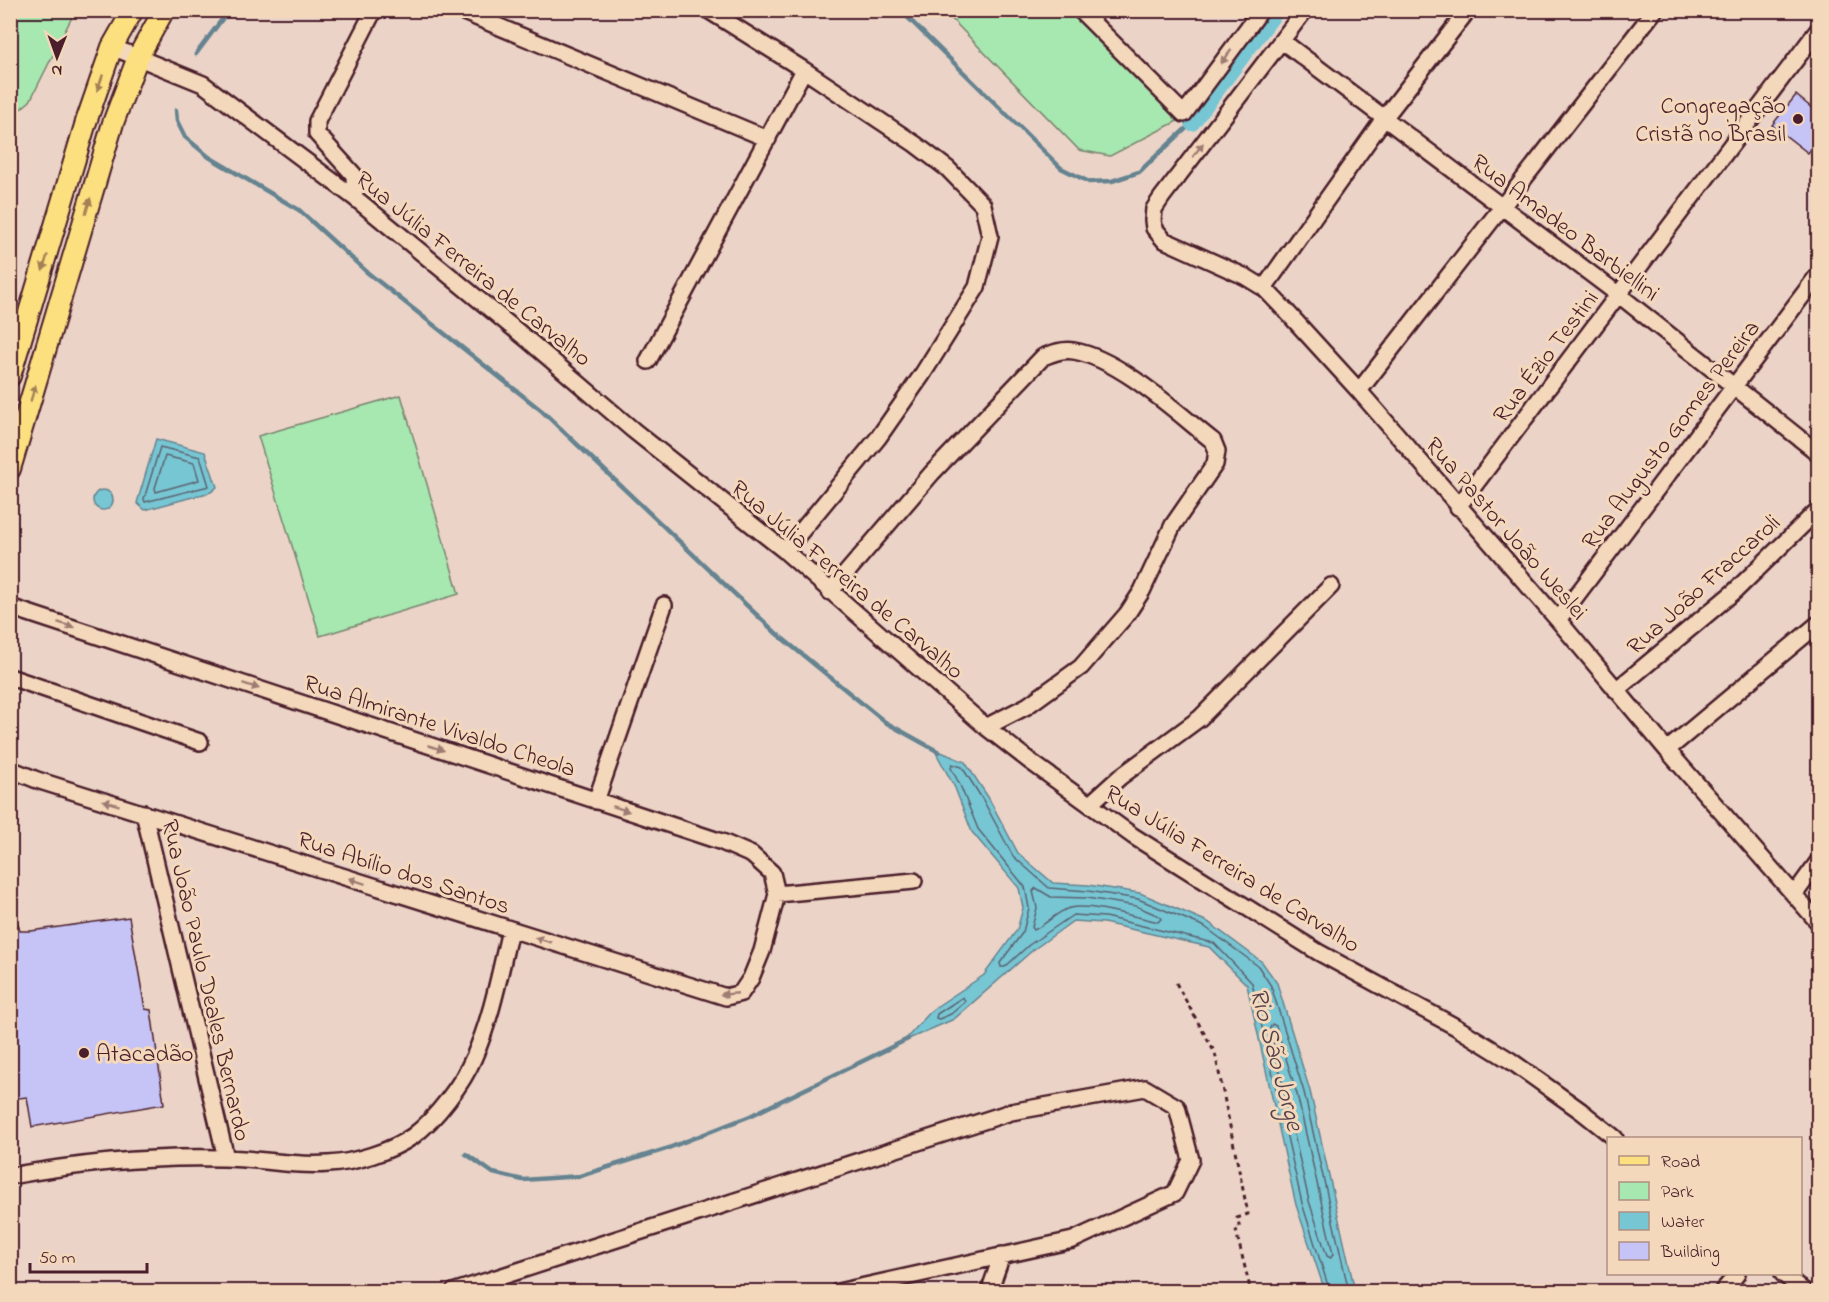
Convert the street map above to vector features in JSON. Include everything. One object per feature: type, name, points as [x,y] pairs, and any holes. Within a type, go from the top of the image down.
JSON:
[{"type":"main road","points":[[10,376],[84,126],[112,47],[133,10]]},
{"type":"main road","points":[[10,469],[113,123],[138,57],[164,10]]},
{"type":"street","points":[[355,198],[354,175],[317,134],[317,121],[374,10]]},
{"type":"street","points":[[459,10],[768,138]]},
{"type":"street","points":[[708,10],[804,70],[915,144],[948,169],[983,205],[990,236],[977,287],[922,375],[878,438],[785,552]]},
{"type":"street","points":[[1090,14],[1184,114],[1261,10]]},
{"type":"street","points":[[1282,41],[1305,10]]},
{"type":"street","points":[[1264,288],[1384,117],[1468,10]]},
{"type":"street","points":[[1359,392],[1655,10]]},
{"type":"street","name":"Rua Ézio Testini","points":[[1458,507],[1818,30]]},
{"type":"street","name":"Rua Amadeo Barbiellini","points":[[1282,41],[1619,295],[1818,453]]},
{"type":"street","name":"Rua Pastor João Weslei","points":[[1282,41],[1162,197],[1154,209],[1154,228],[1164,240],[1246,277],[1264,288],[1359,392],[1818,922]]},
{"type":"street","name":"Rua Júlia Ferreira de Carvalho","points":[[112,47],[203,84],[355,198],[528,340],[633,430],[785,552],[986,727],[1133,836],[1318,952],[1456,1027],[1511,1061],[1614,1137]]},
{"type":"street","points":[[648,361],[804,70]]},
{"type":"street","name":"Rua Augusto Gomes Pereira","points":[[1558,620],[1818,275]]},
{"type":"street","points":[[830,592],[932,473],[1043,357],[1058,351],[1072,350],[1095,357],[1123,373],[1213,441],[1217,451],[1215,464],[1173,525],[1142,591],[1128,614],[1081,667],[1035,701],[986,727]]},
{"type":"street","name":"Rua João Fraccaroli","points":[[1616,690],[1735,591],[1818,510]]},
{"type":"street","points":[[1090,804],[1120,777],[1200,718],[1331,586]]},
{"type":"street","points":[[596,801],[664,605]]},
{"type":"street","name":"Rua Almirante Vivaldo Cheola","points":[[10,607],[722,842],[753,855],[772,873],[777,894]]},
{"type":"street","points":[[1667,750],[1818,624]]},
{"type":"street","points":[[10,677],[200,742]]},
{"type":"street","name":"Rua Abílio dos Santos","points":[[10,769],[37,780],[726,997],[741,993],[751,978],[762,951],[777,894]]},
{"type":"street","name":"Rua João Paulo Deales Bernardo","points":[[144,813],[226,1158]]},
{"type":"street","points":[[1794,895],[1818,862]]},
{"type":"street","points":[[777,894],[914,881]]},
{"type":"street","points":[[10,1176],[78,1165],[146,1158],[226,1158],[273,1163],[328,1164],[371,1157],[413,1136],[450,1099],[474,1057],[492,1005],[510,930]]},
{"type":"street","points":[[453,1292],[1011,1112],[1145,1088],[1177,1107],[1191,1160],[1175,1192],[1073,1240],[838,1292]]},
{"type":"street","points":[[989,1292],[1002,1255]]},
{"type":"street","points":[[1722,1292],[1736,1275]]},
{"type":"street","points":[[1784,1275],[1805,1292]]},
{"type":"path","points":[[1176,983],[1215,1053],[1248,1214],[1237,1218],[1240,1229],[1236,1231],[1251,1292]]},
{"type":"green space","points":[[11,10],[75,11],[30,101],[11,117]]},
{"type":"green space","points":[[944,11],[1080,11],[1187,116],[1110,156],[1079,150]]},
{"type":"green space","points":[[401,395],[459,594],[320,636],[258,436]]},
{"type":"water","points":[[156,439],[205,452],[217,487],[211,492],[145,510],[137,503]]},
{"type":"water","points":[[99,490],[107,490],[113,496],[113,504],[107,510],[99,510],[93,504],[93,496]]},
{"type":"water","name":"Rio São Jorge","points":[[934,749],[965,762],[988,797],[1018,853],[1053,883],[1088,885],[1140,893],[1208,922],[1262,962],[1277,983],[1310,1091],[1355,1291],[1325,1291],[1296,1205],[1247,985],[1209,947],[1104,923],[1073,921],[1033,950],[954,1019],[904,1041],[933,1009],[984,975],[1017,930],[1023,908],[1019,888],[972,832],[955,788]]},
{"type":"building","name":"Congregação Cristã no Brasil","points":[[1796,95],[1818,113],[1818,140],[1808,153],[1772,125]]},
{"type":"building","name":"Atacadão","points":[[129,917],[145,1009],[151,1010],[164,1104],[32,1127],[27,1097],[10,1099],[10,922],[17,921],[20,931],[31,931]]},
{"type":"waterway","points":[[196,54],[229,10]]},
{"type":"waterway","points":[[900,10],[1061,168],[1089,182],[1112,181],[1139,172],[1192,123]]},
{"type":"waterway","points":[[1192,123],[1277,10]]},
{"type":"waterway","points":[[176,110],[177,121],[185,137],[209,157],[299,210],[368,273],[542,411],[777,634],[885,722],[939,752]]},
{"type":"waterway","points":[[466,1154],[493,1173],[523,1180],[580,1176],[666,1149],[750,1116],[908,1039]]},
{"type":"place","name":"Congregação Cristã no Brasil","points":[[1798,119]]},
{"type":"place","name":"Atacadão","points":[[84,1053]]}]
